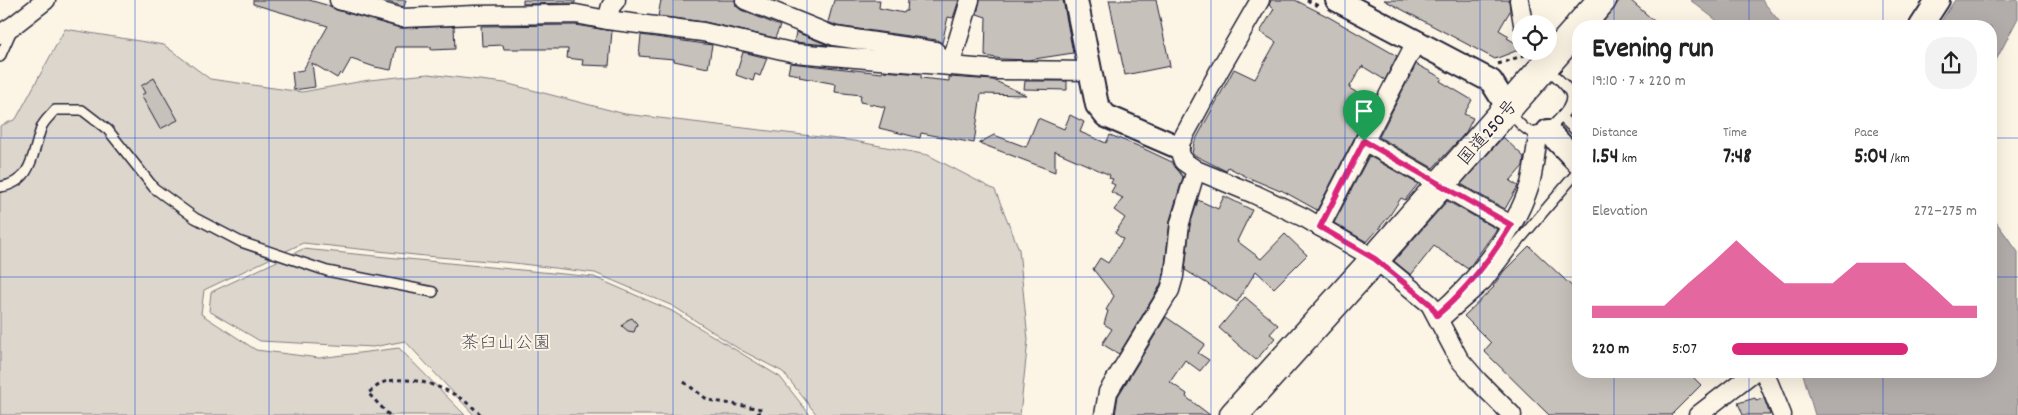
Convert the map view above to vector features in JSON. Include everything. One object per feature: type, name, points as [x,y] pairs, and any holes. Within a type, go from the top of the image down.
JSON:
[{"type":"highway","name":"国道250号","points":[[1585,20],[1602,0]]},
{"type":"highway","name":"国道250号","points":[[1557,43],[1572,32]]},
{"type":"highway","name":"国道250号","points":[[1234,415],[1508,108],[1536,60]]},
{"type":"street","points":[[7,30],[46,0]]},
{"type":"street","points":[[339,0],[402,18],[576,14],[607,20],[703,32],[794,53],[999,70],[1090,71]]},
{"type":"street","points":[[607,20],[611,6],[616,0]]},
{"type":"street","points":[[745,0],[834,36],[935,51],[950,66]]},
{"type":"street","points":[[950,66],[970,0]]},
{"type":"street","points":[[1076,0],[1096,105],[1106,116],[1178,147],[1183,161],[1196,170],[1254,194],[1320,227],[1375,259],[1430,304],[1459,360],[1512,415]]},
{"type":"street","points":[[1178,147],[1218,71],[1260,0]]},
{"type":"street","points":[[1337,0],[1491,81],[1508,108]]},
{"type":"street","points":[[1519,0],[1522,15]]},
{"type":"street","points":[[1925,20],[1938,0]]},
{"type":"street","points":[[1320,227],[1416,42]]},
{"type":"street","points":[[1439,319],[1465,289],[1511,225],[1529,186],[1535,162],[1549,128],[1572,155]]},
{"type":"street","points":[[1364,141],[1511,225]]},
{"type":"street","points":[[1104,415],[1108,392],[1170,290],[1174,276],[1180,223],[1196,170]]},
{"type":"street","points":[[1698,415],[1746,378]]},
{"type":"street","points":[[1767,378],[1782,415]]},
{"type":"lane","points":[[0,57],[7,30]]},
{"type":"lane","points":[[1542,60],[1566,86],[1572,96],[1571,104],[1549,128]]},
{"type":"lane","points":[[1508,108],[1514,118],[1526,130],[1549,128],[1572,133]]},
{"type":"lane","points":[[0,187],[11,185],[20,179],[32,161],[43,124],[55,110],[82,110],[108,130],[154,188],[195,218],[242,242],[327,271],[432,292]]},
{"type":"lane","points":[[1439,319],[1486,284],[1517,243],[1572,178]]},
{"type":"path","points":[[1493,67],[1513,60]]},
{"type":"path","points":[[390,415],[368,393],[386,381],[410,379],[425,382],[454,394],[473,406],[482,415]]},
{"type":"path","points":[[684,382],[708,400],[762,410],[757,415]]},
{"type":"green space","points":[[65,29],[164,45],[210,79],[302,92],[369,80],[428,74],[505,83],[625,114],[854,141],[928,155],[995,190],[1019,249],[1028,340],[1020,415],[817,415],[783,372],[739,349],[673,306],[595,273],[514,263],[303,243],[204,290],[201,314],[256,350],[319,358],[399,348],[465,415],[0,415],[0,126],[16,119]]},
{"type":"green space","name":"茶臼山公園","points":[[303,249],[594,277],[672,311],[780,377],[810,415],[474,415],[405,341],[373,347],[260,341],[209,311],[211,292]]},
{"type":"shaded area","points":[[1690,0],[1762,0],[1778,20],[1716,20]]},
{"type":"shaded area","points":[[1955,0],[2018,0],[2018,18],[1997,58],[1997,20],[1942,20]]},
{"type":"shaded area","points":[[1997,223],[2018,252],[2018,415],[1815,415],[1804,378],[1997,378]]},
{"type":"building","points":[[253,0],[309,0],[330,6],[336,10],[400,28],[454,26],[455,49],[431,50],[431,47],[396,47],[391,70],[351,59],[342,75],[340,73],[337,78],[312,63],[315,87],[294,90],[292,72],[303,70],[328,26],[253,4]]},
{"type":"building","points":[[382,0],[406,0],[404,7]]},
{"type":"building","points":[[523,0],[575,0],[575,3],[523,4]]},
{"type":"building","points":[[661,0],[735,0],[736,6],[741,10],[780,26],[775,38],[705,22],[658,16]]},
{"type":"building","points":[[834,0],[880,0],[879,8],[904,13],[907,11],[908,0],[959,0],[953,18],[948,17],[942,43],[937,40],[837,26],[828,22]]},
{"type":"building","points":[[980,0],[1063,0],[1073,53],[1028,60],[985,56],[986,17],[977,14]]},
{"type":"building","points":[[1109,0],[1156,0],[1170,66],[1125,75]]},
{"type":"building","points":[[1271,0],[1295,0],[1397,56],[1385,80],[1362,66],[1349,88],[1373,102],[1317,210],[1281,190],[1247,177],[1228,167],[1226,171],[1192,154],[1194,143],[1234,69],[1255,79],[1276,42],[1260,32],[1274,9],[1269,5]]},
{"type":"building","points":[[1384,0],[1509,0],[1510,11],[1499,30],[1509,36],[1507,38],[1512,41],[1512,52],[1495,59]]},
{"type":"building","points":[[1620,0],[1630,0],[1653,20],[1605,20]]},
{"type":"building","points":[[575,25],[612,31],[609,66],[582,65],[583,60],[567,58],[568,49],[504,49],[503,45],[482,46],[481,26]]},
{"type":"building","points":[[796,32],[828,45],[794,42]]},
{"type":"building","points":[[641,35],[712,45],[708,68],[674,61],[674,59],[639,56]]},
{"type":"building","points":[[743,52],[767,58],[760,76],[755,74],[753,81],[736,75]]},
{"type":"building","points":[[790,63],[882,73],[883,71],[921,74],[921,78],[949,81],[949,77],[993,80],[1026,95],[981,94],[974,143],[921,133],[920,138],[879,128],[885,107],[860,102],[861,95],[835,92],[836,84],[788,73]]},
{"type":"building","points":[[1416,64],[1442,78],[1440,81],[1472,100],[1464,114],[1473,118],[1466,132],[1433,168],[1379,137]]},
{"type":"building","points":[[154,78],[178,120],[160,129],[141,95],[145,93],[141,86]]},
{"type":"building","points":[[1025,81],[1067,81],[1067,90],[1024,89]]},
{"type":"building","points":[[1070,115],[1084,122],[1080,132],[1106,143],[1110,135],[1138,146],[1172,162],[1183,177],[1170,220],[1164,274],[1160,286],[1119,354],[1102,344],[1112,329],[1104,324],[1108,311],[1106,310],[1114,296],[1093,269],[1100,258],[1108,263],[1123,239],[1115,233],[1125,218],[1114,210],[1123,198],[1111,192],[1115,185],[1111,183],[1113,179],[1109,178],[1110,175],[1055,151],[1055,172],[979,143],[994,135],[1026,147],[1038,118],[1064,129]]},
{"type":"building","points":[[1503,137],[1524,157],[1523,166],[1510,181],[1518,186],[1505,209],[1461,184]]},
{"type":"building","points":[[1369,156],[1418,184],[1405,200],[1401,198],[1390,215],[1367,242],[1334,223]]},
{"type":"building","points":[[1224,196],[1252,210],[1237,241],[1261,259],[1285,234],[1307,255],[1274,288],[1256,271],[1237,302],[1185,270],[1190,225],[1198,200],[1218,209]]},
{"type":"building","points":[[1447,201],[1497,229],[1468,269],[1434,246],[1411,275],[1394,261]]},
{"type":"building","points":[[1529,246],[1572,286],[1572,378],[1694,378],[1701,385],[1671,415],[1549,415],[1484,351],[1491,343],[1464,316],[1494,287],[1504,271]]},
{"type":"building","points":[[1245,297],[1278,325],[1270,334],[1275,338],[1256,360],[1219,328]]},
{"type":"building","points":[[1166,317],[1205,344],[1198,353],[1209,360],[1200,371],[1185,360],[1170,382],[1187,394],[1186,397],[1210,415],[1115,415],[1118,396]]},
{"type":"building","points":[[632,318],[637,324],[634,332],[628,331],[622,326],[627,320]]},
{"type":"building","points":[[1755,398],[1756,401],[1764,398],[1770,415],[1743,415],[1738,403]]},
{"type":"route","points":[[1364,141],[1511,225],[1465,289],[1437,315],[1430,304],[1375,259],[1320,227],[1364,141]]}]
